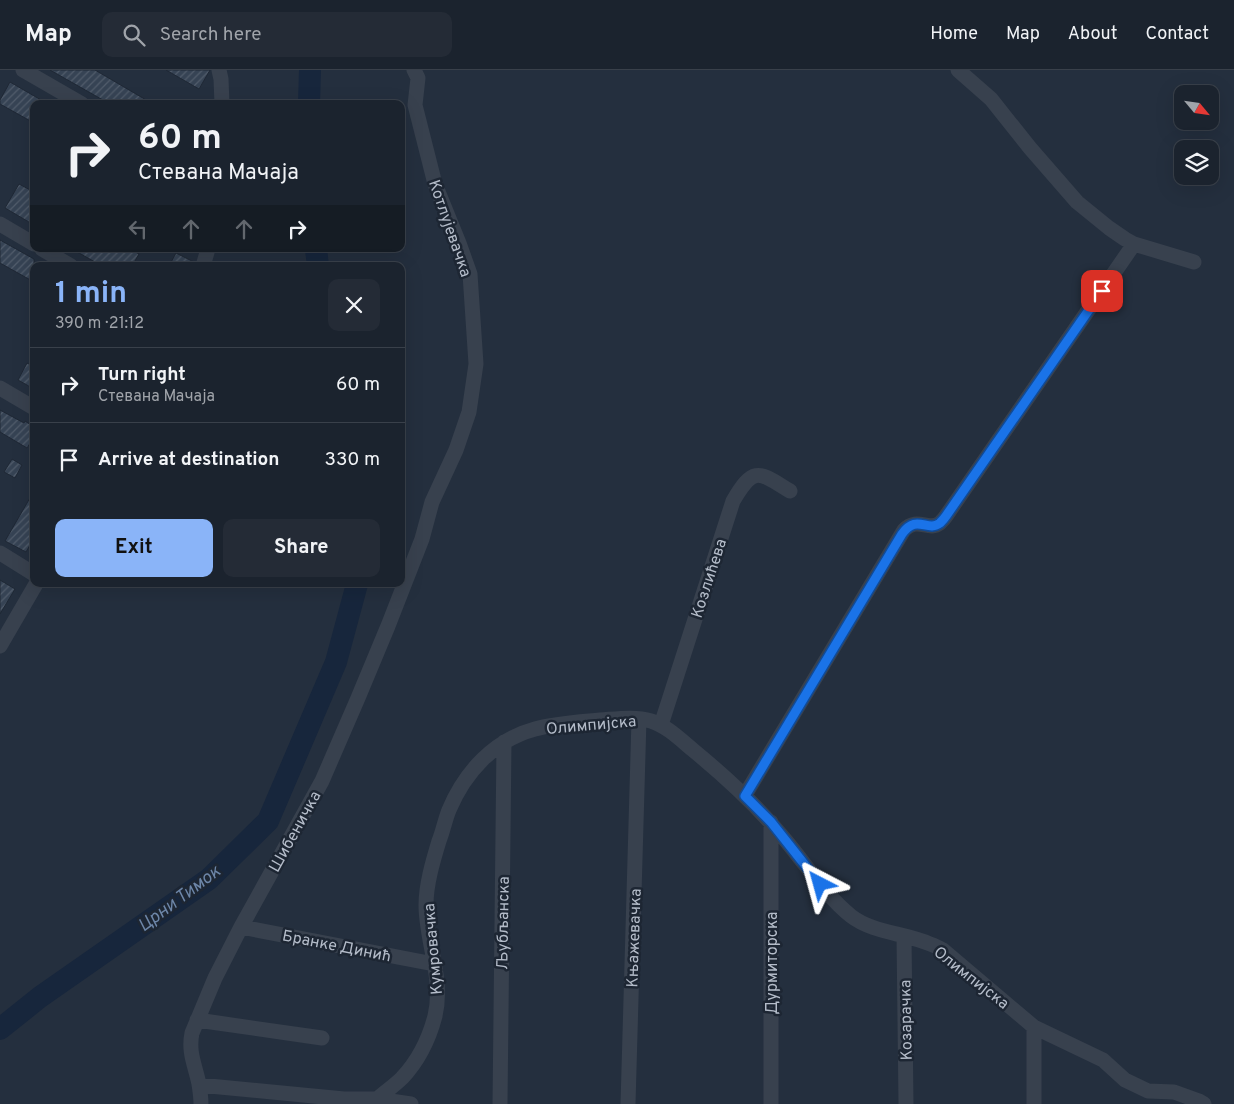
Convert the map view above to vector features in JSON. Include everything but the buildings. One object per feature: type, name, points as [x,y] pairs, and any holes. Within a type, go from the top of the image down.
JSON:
[{"type":"street","points":[[23,70],[75,100]]},
{"type":"street","points":[[218,70],[222,100]]},
{"type":"street","name":"Котлујевачка","points":[[414,70],[418,78],[415,105],[434,184],[470,274],[476,364],[469,412],[456,450],[432,502],[422,539],[414,558]]},
{"type":"street","points":[[958,70],[991,99],[1077,202],[1109,228],[1134,244],[1194,262]]},
{"type":"street","points":[[0,224],[30,242]]},
{"type":"street","points":[[745,796],[902,534],[911,525],[933,526],[940,523],[946,516],[1134,244]]},
{"type":"street","points":[[47,252],[64,262]]},
{"type":"street","points":[[0,388],[30,406]]},
{"type":"street","name":"Козлићева","points":[[661,725],[733,501],[744,482],[753,476],[762,475],[790,490]]},
{"type":"street","points":[[0,553],[30,572]]},
{"type":"street","name":"Шибеничка","points":[[405,580],[414,558]]},
{"type":"street","points":[[0,646],[34,587]]},
{"type":"street","name":"Шибеничка","points":[[201,1104],[199,1085],[190,1051],[192,1033],[197,1020],[215,978],[241,927],[322,781],[402,587]]},
{"type":"street","name":"Олимпијска","points":[[504,742],[534,729],[566,723],[639,719],[661,725],[698,754],[745,796],[771,822],[833,899],[854,918],[870,926],[929,943],[943,950],[1034,1027],[1103,1060],[1125,1080],[1148,1091],[1174,1092],[1204,1104]]},
{"type":"street","name":"Књажевачка","points":[[628,1104],[639,719]]},
{"type":"street","name":"Кумровачка","points":[[377,1099],[402,1078],[415,1062],[428,1038],[435,1015],[438,986],[428,930],[426,904],[434,855],[449,810],[464,783],[481,761],[504,742]]},
{"type":"street","name":"Љубљанска","points":[[500,1104],[504,742]]},
{"type":"street","name":"Дурмиторска","points":[[771,822],[771,1104]]},
{"type":"street","name":"Бранке Динић","points":[[241,927],[434,964]]},
{"type":"street","name":"Козарачка","points":[[904,936],[906,1104]]},
{"type":"street","points":[[197,1020],[322,1038]]},
{"type":"street","points":[[1034,1027],[1034,1104]]},
{"type":"street","points":[[199,1085],[344,1102],[377,1099],[411,1104]]},
{"type":"waterway","name":"Црни Тимок","points":[[309,100],[310,70]]},
{"type":"waterway","name":"Црни Тимок","points":[[316,252],[318,262]]},
{"type":"waterway","name":"Црни Тимок","points":[[0,1029],[40,997],[209,879],[268,821],[336,662],[356,587]]},
{"type":"route","points":[[820,884],[771,822],[745,796],[902,534],[911,525],[937,525],[946,516],[1102,291]]}]
